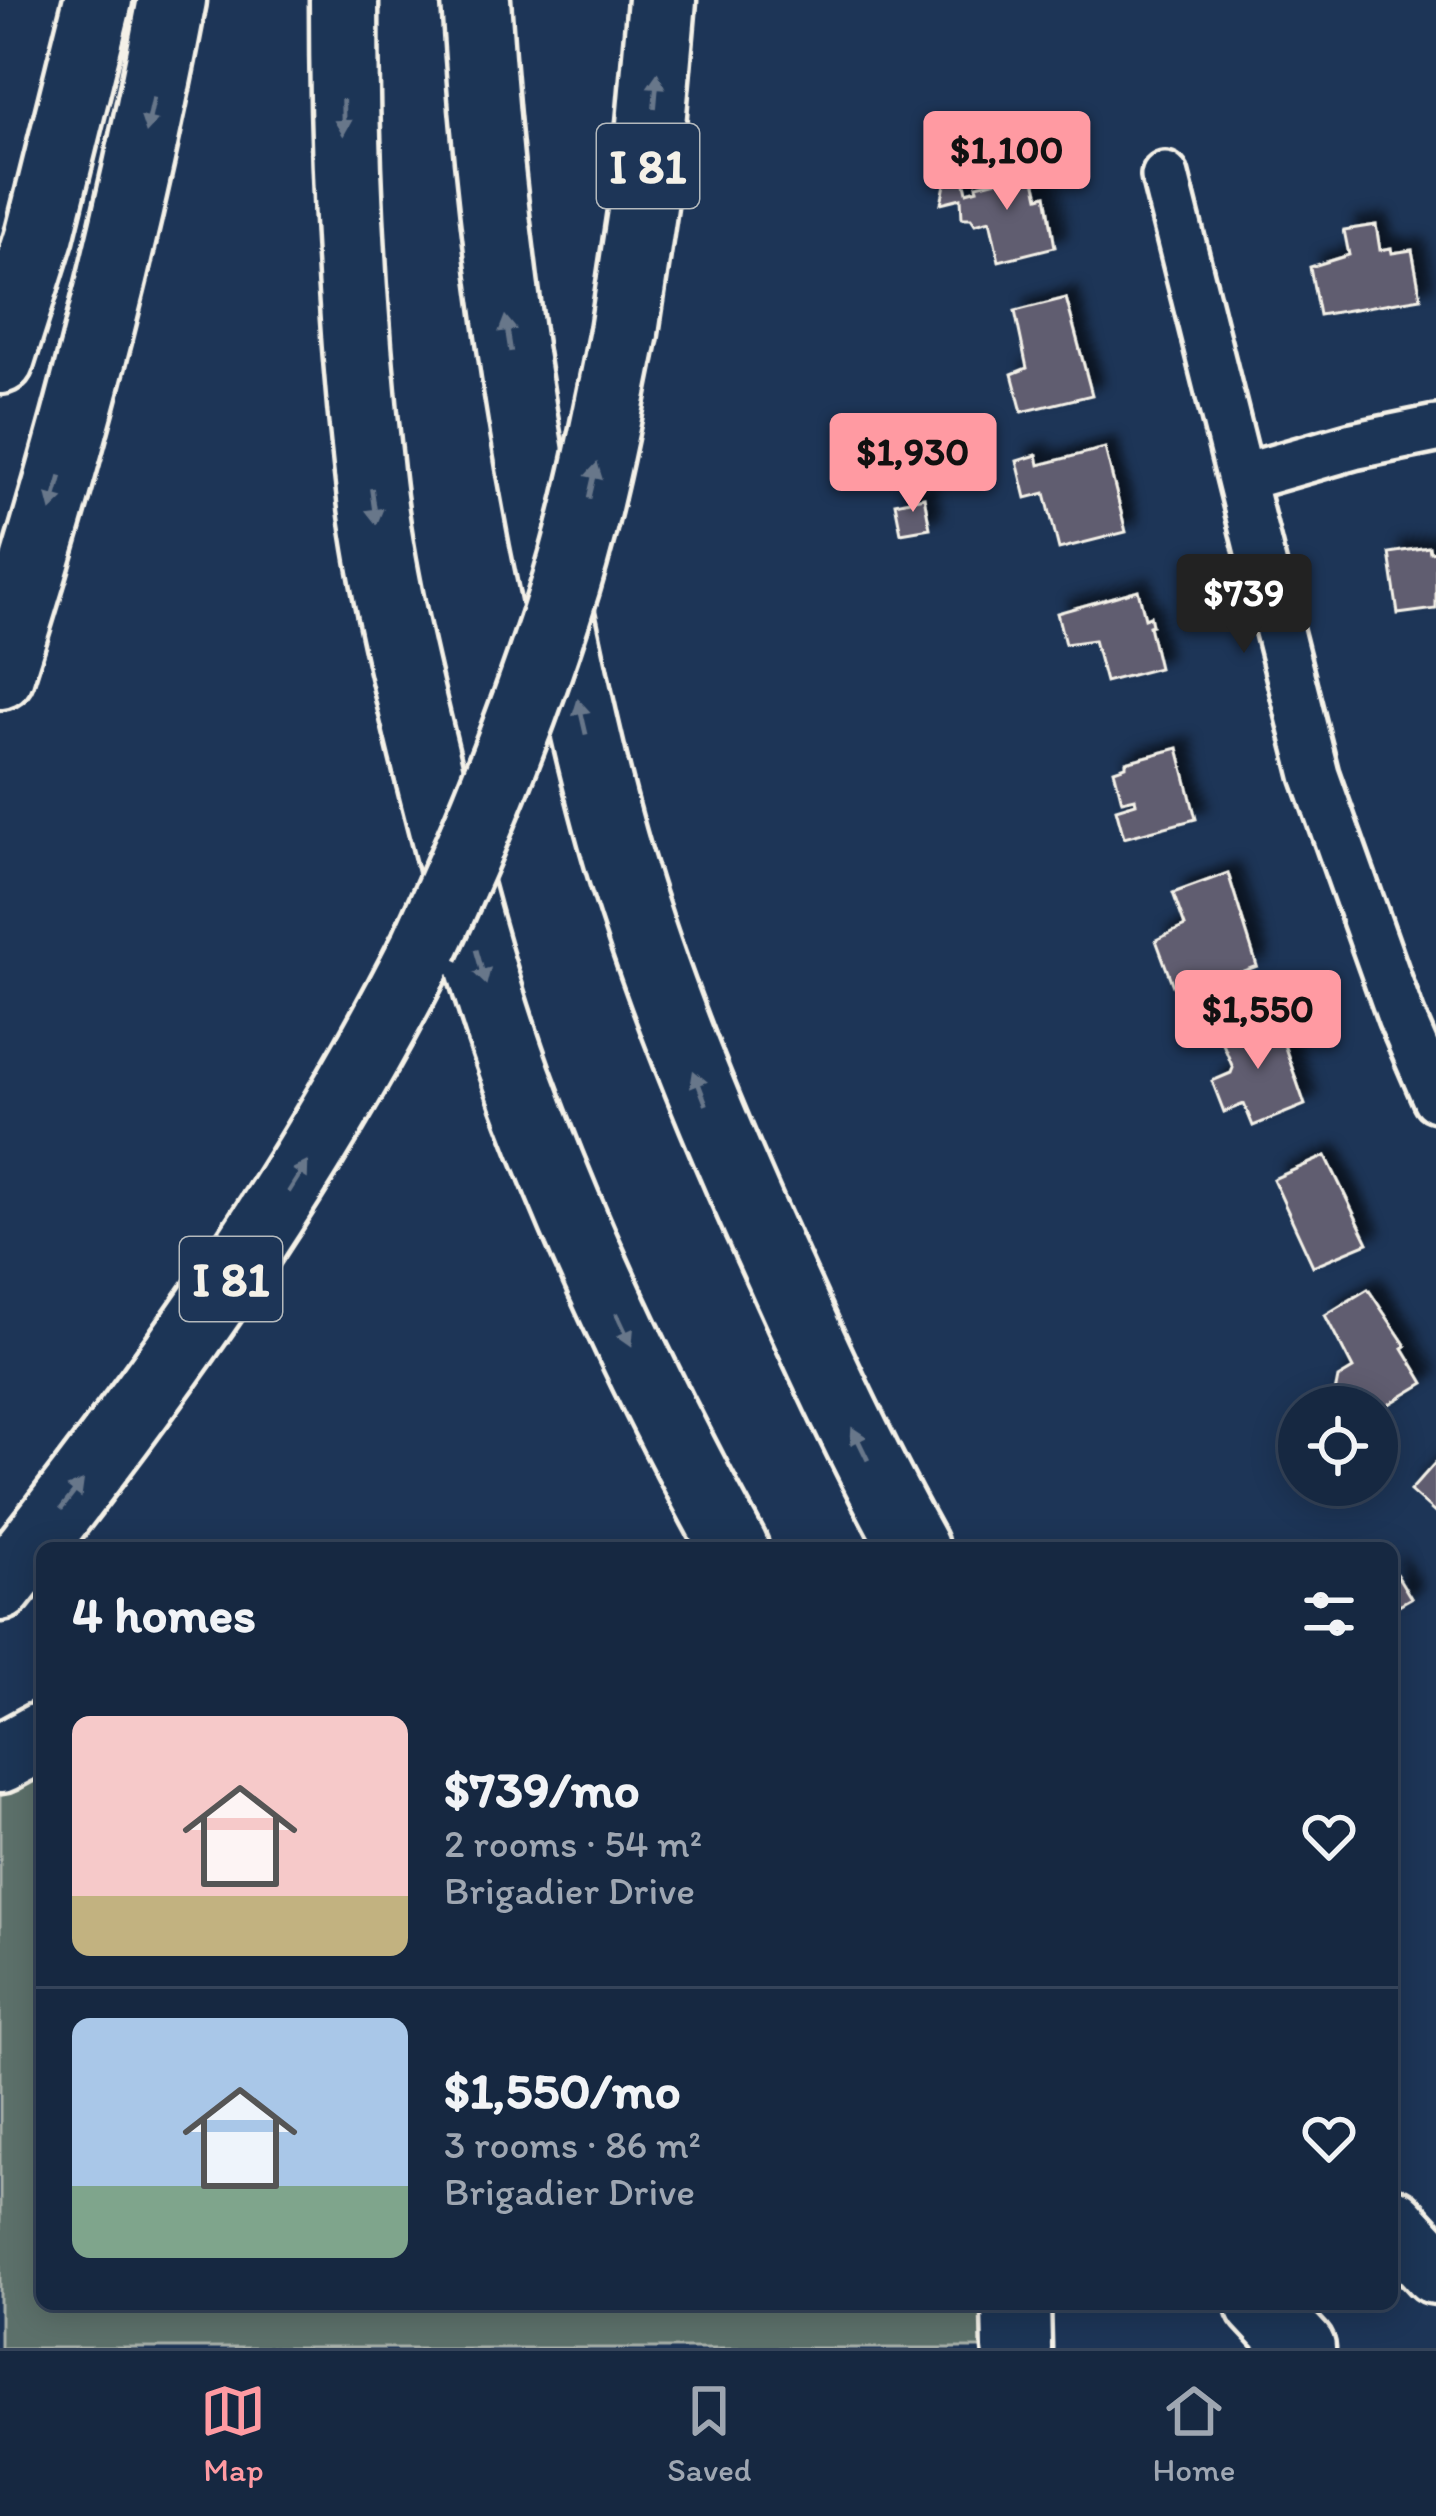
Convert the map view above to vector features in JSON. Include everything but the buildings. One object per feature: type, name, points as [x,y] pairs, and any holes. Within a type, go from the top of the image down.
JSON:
[{"type":"highway","points":[[0,360],[40,234],[98,0]]},
{"type":"highway","points":[[0,675],[80,409],[172,0]]},
{"type":"highway","points":[[344,0],[345,170],[373,501],[397,639],[459,893],[495,1013],[545,1151],[664,1414],[731,1542]]},
{"type":"highway","points":[[476,0],[499,266],[516,388],[600,791],[634,909],[719,1137],[815,1353],[911,1542]]},
{"type":"highway","name":"I 81","points":[[0,1587],[160,1381],[263,1232],[346,1096],[425,946],[492,792],[560,602],[587,507],[624,332],[645,192],[662,0]]},
{"type":"highway","points":[[0,1759],[36,1739]]},
{"type":"highway","points":[[1398,2229],[1436,2270]]},
{"type":"highway","points":[[1016,2310],[1017,2348]]},
{"type":"highway","points":[[1265,2310],[1300,2348]]},
{"type":"street","points":[[1165,176],[1315,775],[1401,1017],[1436,1098]]},
{"type":"street","points":[[1241,478],[1436,428]]},
{"type":"green space","points":[[36,1776],[36,2310],[988,2310],[987,2348],[0,2348],[0,1796]]}]
